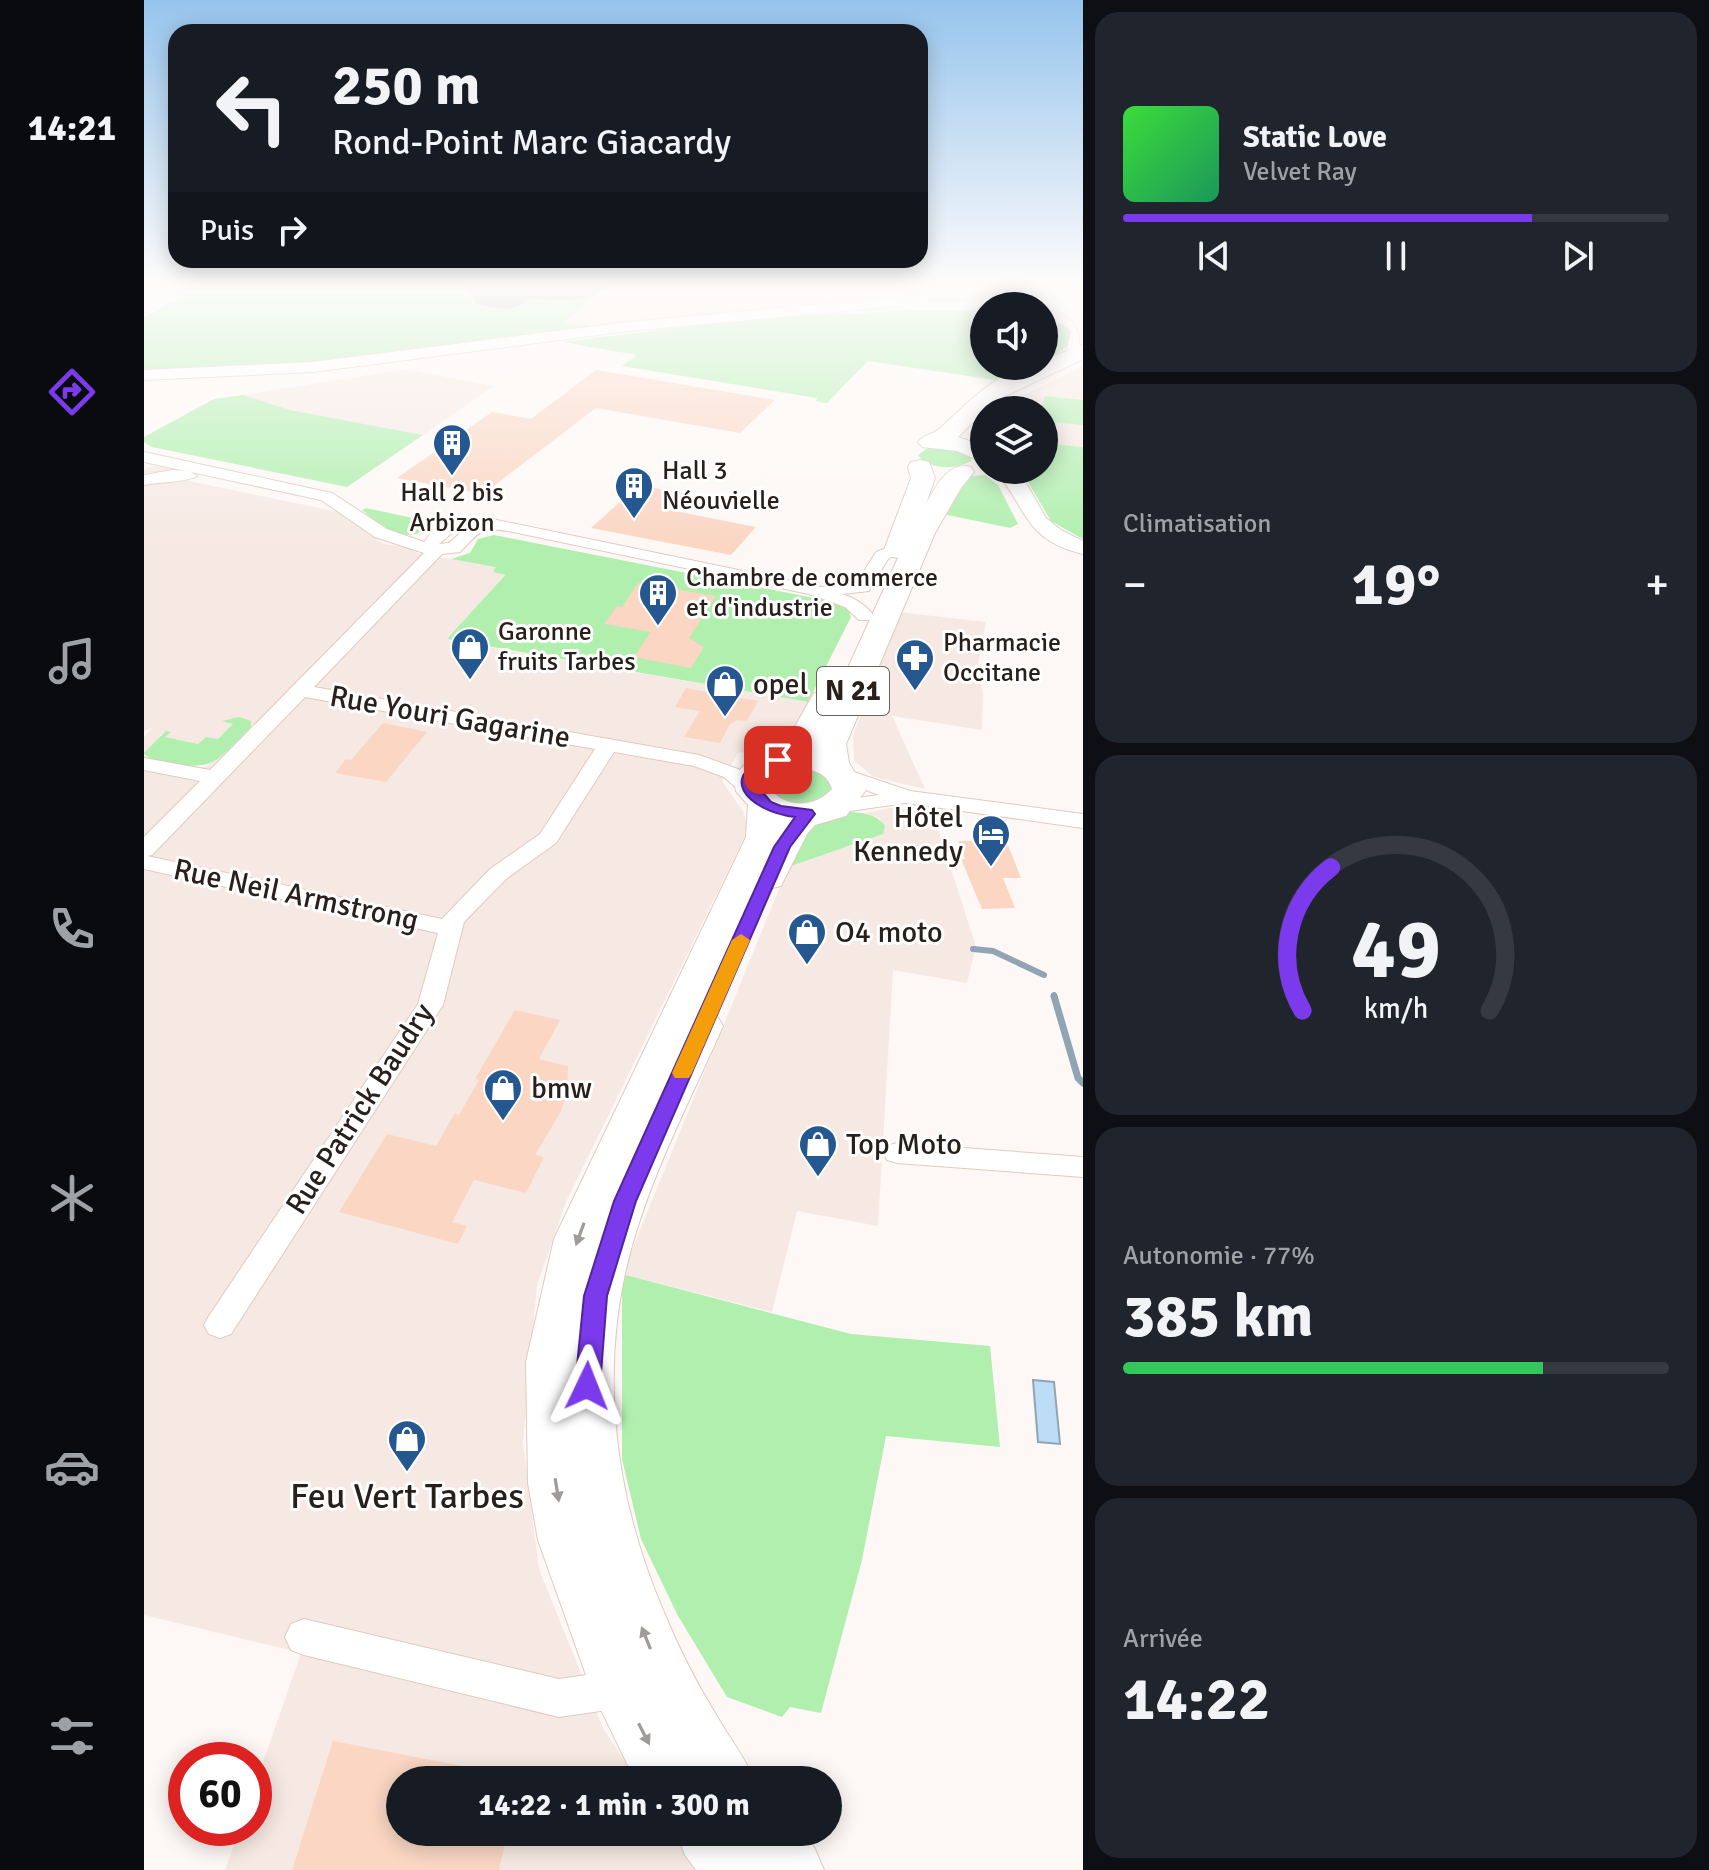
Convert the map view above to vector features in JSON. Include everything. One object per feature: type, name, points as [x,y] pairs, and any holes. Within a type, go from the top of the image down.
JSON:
[{"type":"main road","points":[[970,464],[945,472],[920,467],[908,459],[910,449],[937,442],[950,434],[971,408],[989,394],[1043,371]]},
{"type":"main road","name":"N 21","points":[[1006,396],[1052,371]]},
{"type":"main road","points":[[937,442],[970,459]]},
{"type":"main road","name":"N 21","points":[[662,1766],[621,1689],[566,1540],[555,1483],[551,1362],[577,1239],[764,837],[830,744],[922,533],[937,513],[953,481],[970,466]]},
{"type":"main road","name":"N 21","points":[[712,1766],[696,1744],[647,1643],[603,1527],[587,1416],[588,1357],[595,1296],[625,1201],[782,847],[800,784],[806,741],[897,549],[923,478],[920,467]]},
{"type":"main road","points":[[718,1846],[736,1870]]},
{"type":"main road","points":[[773,1846],[791,1870]]},
{"type":"street","points":[[144,375],[277,371]]},
{"type":"street","points":[[144,457],[326,496],[381,533],[435,545]]},
{"type":"street","points":[[144,480],[184,475],[346,507]]},
{"type":"street","points":[[1012,484],[1019,489]]},
{"type":"street","points":[[1018,484],[1038,525],[1062,540],[1083,548]]},
{"type":"street","name":"Rue Youri Gagarine","points":[[299,690],[435,545],[454,548],[470,533],[466,529],[492,524],[508,526],[813,590]]},
{"type":"street","points":[[813,590],[843,591],[863,587],[882,556],[897,549]]},
{"type":"street","points":[[813,590],[851,603],[865,616]]},
{"type":"street","name":"Rue Youri Gagarine","points":[[299,690],[699,761],[800,784]]},
{"type":"street","name":"Rue Neil Armstrong","points":[[144,850],[299,690]]},
{"type":"street","points":[[449,928],[498,874],[548,838],[608,745]]},
{"type":"street","name":"Rue Youri Gagarine","points":[[699,761],[731,773],[800,784]]},
{"type":"street","points":[[144,764],[213,777]]},
{"type":"street","points":[[800,784],[1083,821]]},
{"type":"street","points":[[800,784],[906,797]]},
{"type":"street","name":"Rue Neil Armstrong","points":[[144,862],[449,928]]},
{"type":"street","name":"Rue Patrick Baudry","points":[[220,1325],[430,1005],[446,955],[449,928]]},
{"type":"street","points":[[897,1153],[1083,1167]]},
{"type":"street","points":[[304,1637],[559,1698],[621,1689]]},
{"type":"shaded area","points":[[391,371],[417,371],[494,386],[423,435],[290,410],[243,395]]},
{"type":"shaded area","points":[[1072,371],[1083,371],[1083,447],[1058,444],[1058,396],[1022,396]]},
{"type":"shaded area","points":[[154,466],[195,472],[184,480],[339,512],[383,544],[498,567],[505,574],[447,640],[808,702],[789,738],[778,748],[738,753],[722,781],[744,813],[748,830],[566,1202],[537,1285],[523,1443],[539,1569],[603,1728],[628,1766],[386,1766],[386,1846],[680,1846],[696,1870],[225,1870],[234,1846],[272,1846],[270,1742],[301,1653],[144,1615],[144,737],[152,728],[144,731],[144,469]],"holes":[[[239,717],[208,766],[192,768],[160,735],[170,733],[164,737],[199,744],[218,739],[234,724],[224,721]]]},
{"type":"shaded area","points":[[898,612],[986,622],[977,669],[983,693],[982,730],[892,716],[925,789],[873,777],[854,760],[853,736]]},
{"type":"shaded area","points":[[890,808],[932,810],[976,946],[967,983],[893,970],[878,1226],[797,1211],[772,1312],[622,1274],[788,867],[818,854],[858,844],[881,819],[865,813]]},
{"type":"green space","points":[[654,371],[858,371],[827,403],[816,401],[817,398]]},
{"type":"green space","points":[[937,371],[970,371],[970,376]]},
{"type":"green space","points":[[243,395],[290,410],[423,435],[347,487],[152,447],[144,442],[144,437],[214,399]]},
{"type":"green space","points":[[1058,397],[1083,400],[1083,425],[1058,422]]},
{"type":"green space","points":[[1058,444],[1083,447],[1083,539],[1051,521],[1029,484],[1058,484]]},
{"type":"green space","points":[[945,446],[970,455],[970,461],[943,467],[929,464],[918,455],[929,447]]},
{"type":"green space","points":[[968,476],[970,484],[998,485],[1018,524],[1010,528],[943,514]]},
{"type":"green space","points":[[366,508],[427,521],[430,526],[412,535],[394,532],[362,510]]},
{"type":"green space","points":[[494,535],[834,602],[848,608],[851,617],[808,702],[447,639],[505,575],[493,572],[496,567],[451,559],[470,553],[478,539]]},
{"type":"green space","points":[[239,717],[251,721],[251,727],[223,755],[207,764],[168,763],[152,759],[144,753],[166,731],[171,732],[165,737],[198,744],[206,737],[218,739],[233,724],[222,721]]},
{"type":"green space","points":[[788,765],[823,771],[836,790],[816,806],[779,803],[762,778]]},
{"type":"green space","points":[[845,812],[877,818],[885,826],[883,834],[788,867],[807,830]]},
{"type":"green space","points":[[622,1274],[851,1334],[990,1346],[1000,1447],[886,1436],[862,1560],[821,1713],[790,1707],[782,1717],[727,1697],[678,1616],[641,1539],[622,1459]]},
{"type":"water","points":[[1033,1380],[1054,1382],[1060,1444],[1038,1442]]},
{"type":"building","points":[[594,371],[775,400],[740,433],[596,408],[483,494],[397,478],[492,412],[531,419]]},
{"type":"building","points":[[639,485],[691,495],[675,511],[756,527],[731,555],[591,528]]},
{"type":"building","name":"Chambre de commerce et d'industrie","points":[[638,583],[716,596],[689,638],[704,647],[691,668],[634,657],[651,632],[604,624],[617,606],[622,607]]},
{"type":"building","name":"opel","points":[[686,688],[758,701],[747,721],[737,720],[730,724],[720,743],[684,737],[700,711],[675,707]]},
{"type":"building","points":[[383,723],[427,732],[386,782],[335,773],[346,759],[351,760]]},
{"type":"building","name":"Hôtel Kennedy","points":[[1006,840],[1021,878],[1003,878],[1015,908],[982,909],[961,859],[965,859],[958,841]]},
{"type":"building","name":"bmw","points":[[515,1010],[560,1020],[539,1059],[568,1066],[567,1093],[560,1113],[535,1155],[544,1157],[526,1193],[474,1180],[452,1222],[467,1226],[458,1244],[339,1212],[387,1134],[436,1146],[455,1113],[459,1115],[479,1080],[475,1079]]},
{"type":"building","points":[[333,1741],[462,1766],[386,1766],[386,1846],[505,1846],[499,1870],[292,1870]]},
{"type":"waterway","points":[[973,949],[993,951],[1044,975]]},
{"type":"waterway","points":[[1054,996],[1078,1078],[1083,1083]]},
{"type":"slow traffic","points":[[682,1073],[741,940]]},
{"type":"place","name":"Hall 2 bis Arbizon","points":[[452,477]]},
{"type":"place","name":"Hall 3 Néouvielle","points":[[634,520]]},
{"type":"place","name":"Chambre de commerce et d'industrie","points":[[658,627]]},
{"type":"place","name":"Garonne fruits Tarbes","points":[[470,681]]},
{"type":"place","name":"Pharmacie Occitane","points":[[915,692]]},
{"type":"place","name":"opel","points":[[725,718]]},
{"type":"place","name":"Hôtel Kennedy","points":[[991,868]]},
{"type":"place","name":"O4 moto","points":[[807,966]]},
{"type":"place","name":"bmw","points":[[503,1122]]},
{"type":"place","name":"Top Moto","points":[[818,1178]]},
{"type":"place","name":"Feu Vert Tarbes","points":[[407,1473]]},
{"type":"route","points":[[587,1386],[595,1296],[625,1201],[782,847],[806,814],[765,805],[750,788],[749,779],[757,768],[778,760]]}]
